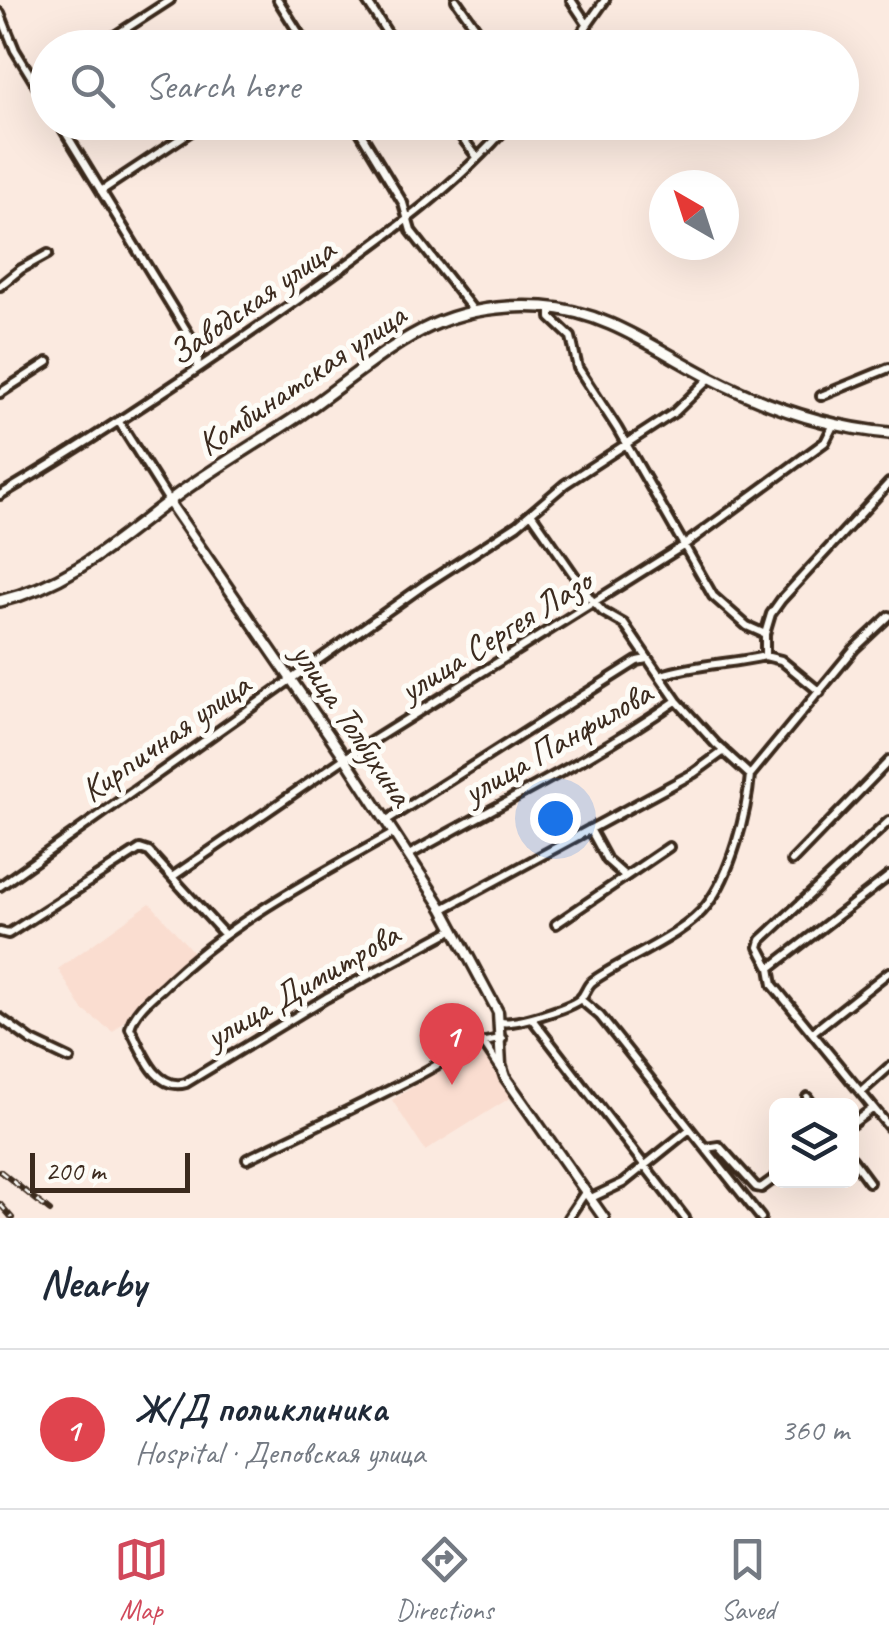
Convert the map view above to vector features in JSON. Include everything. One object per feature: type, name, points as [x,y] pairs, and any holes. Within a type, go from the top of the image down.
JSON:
[{"type":"main road","name":"Комбинатская улица","points":[[0,600],[28,594],[68,576],[411,334],[473,310],[551,308],[603,320],[766,404],[834,424],[889,433]]},
{"type":"street","points":[[124,30],[170,0]]},
{"type":"street","points":[[278,0],[297,30]]},
{"type":"street","points":[[366,0],[386,30]]},
{"type":"street","points":[[456,0],[477,30]]},
{"type":"street","points":[[571,0],[588,24]]},
{"type":"street","points":[[584,30],[604,0]]},
{"type":"street","points":[[0,13],[30,75]]},
{"type":"street","points":[[70,140],[199,351],[196,370]]},
{"type":"street","points":[[101,192],[179,140]]},
{"type":"street","points":[[365,140],[403,203],[418,242],[473,310]]},
{"type":"street","points":[[464,140],[477,157]]},
{"type":"street","name":"Заводская улица","points":[[0,495],[119,422],[384,239],[494,140]]},
{"type":"street","points":[[0,286],[48,254]]},
{"type":"street","points":[[551,308],[552,318],[574,344],[578,368],[712,596],[747,626],[765,634]]},
{"type":"street","points":[[0,393],[48,362]]},
{"type":"street","points":[[821,396],[889,368]]},
{"type":"street","points":[[625,444],[675,412],[710,378]]},
{"type":"street","name":"улица Толбухина","points":[[119,422],[443,908],[492,999],[500,1022],[503,1072]]},
{"type":"street","name":"улица Сергея Лазо","points":[[172,877],[345,758],[683,546],[825,442],[834,424]]},
{"type":"street","name":"Кирпичная улица","points":[[0,886],[463,558],[513,528],[565,484],[625,444]]},
{"type":"street","points":[[765,656],[765,634],[771,614],[781,600],[889,483]]},
{"type":"street","points":[[532,514],[595,602],[624,624],[677,701],[750,775]]},
{"type":"street","points":[[500,1022],[512,1024],[532,1019],[580,1000],[591,982],[697,916],[718,888],[748,800],[750,775],[854,650],[889,616]]},
{"type":"street","points":[[662,675],[683,668],[739,663],[765,656],[782,660],[820,692]]},
{"type":"street","points":[[387,820],[637,661],[648,659]]},
{"type":"street","name":"улица Панфилова","points":[[409,855],[552,774],[596,754],[677,701]]},
{"type":"street","name":"улица Димитрова","points":[[443,908],[694,773],[724,751]]},
{"type":"street","points":[[792,861],[889,761]]},
{"type":"street","points":[[889,820],[759,947],[770,968],[773,985],[889,1127]]},
{"type":"street","points":[[590,830],[608,860],[624,876]]},
{"type":"street","points":[[0,932],[8,934],[22,926],[140,849],[149,852],[224,934],[394,833]]},
{"type":"street","points":[[556,924],[668,847]]},
{"type":"street","points":[[770,968],[889,876]]},
{"type":"street","name":"улица Димитрова","points":[[224,934],[187,964],[130,1022],[164,1083],[176,1086],[454,929]]},
{"type":"street","points":[[813,1032],[889,972]]},
{"type":"street","points":[[580,1000],[600,1016],[761,1218]]},
{"type":"street","points":[[0,1018],[32,1041],[70,1060]]},
{"type":"street","points":[[532,1019],[684,1218]]},
{"type":"street","points":[[247,1160],[482,1041],[502,1039]]},
{"type":"street","points":[[482,1041],[604,1218]]},
{"type":"street","points":[[861,1092],[889,1067]]},
{"type":"street","points":[[859,1118],[872,1108]]},
{"type":"street","points":[[568,1218],[588,1194],[613,1189],[690,1129]]},
{"type":"street","points":[[706,1148],[719,1146],[752,1184],[761,1188],[769,1182]]},
{"type":"street","points":[[859,1168],[869,1182]]},
{"type":"shaded area","points":[[150,903],[193,952],[113,1032],[83,1010],[58,969]]},
{"type":"shaded area","points":[[480,1044],[513,1096],[425,1151],[392,1100]]},
{"type":"railway","points":[[0,1171],[50,1211]]},
{"type":"railway","points":[[0,1204],[12,1218]]},
{"type":"place","name":"Ж/Д поликлиника","points":[[452,1085]]}]
